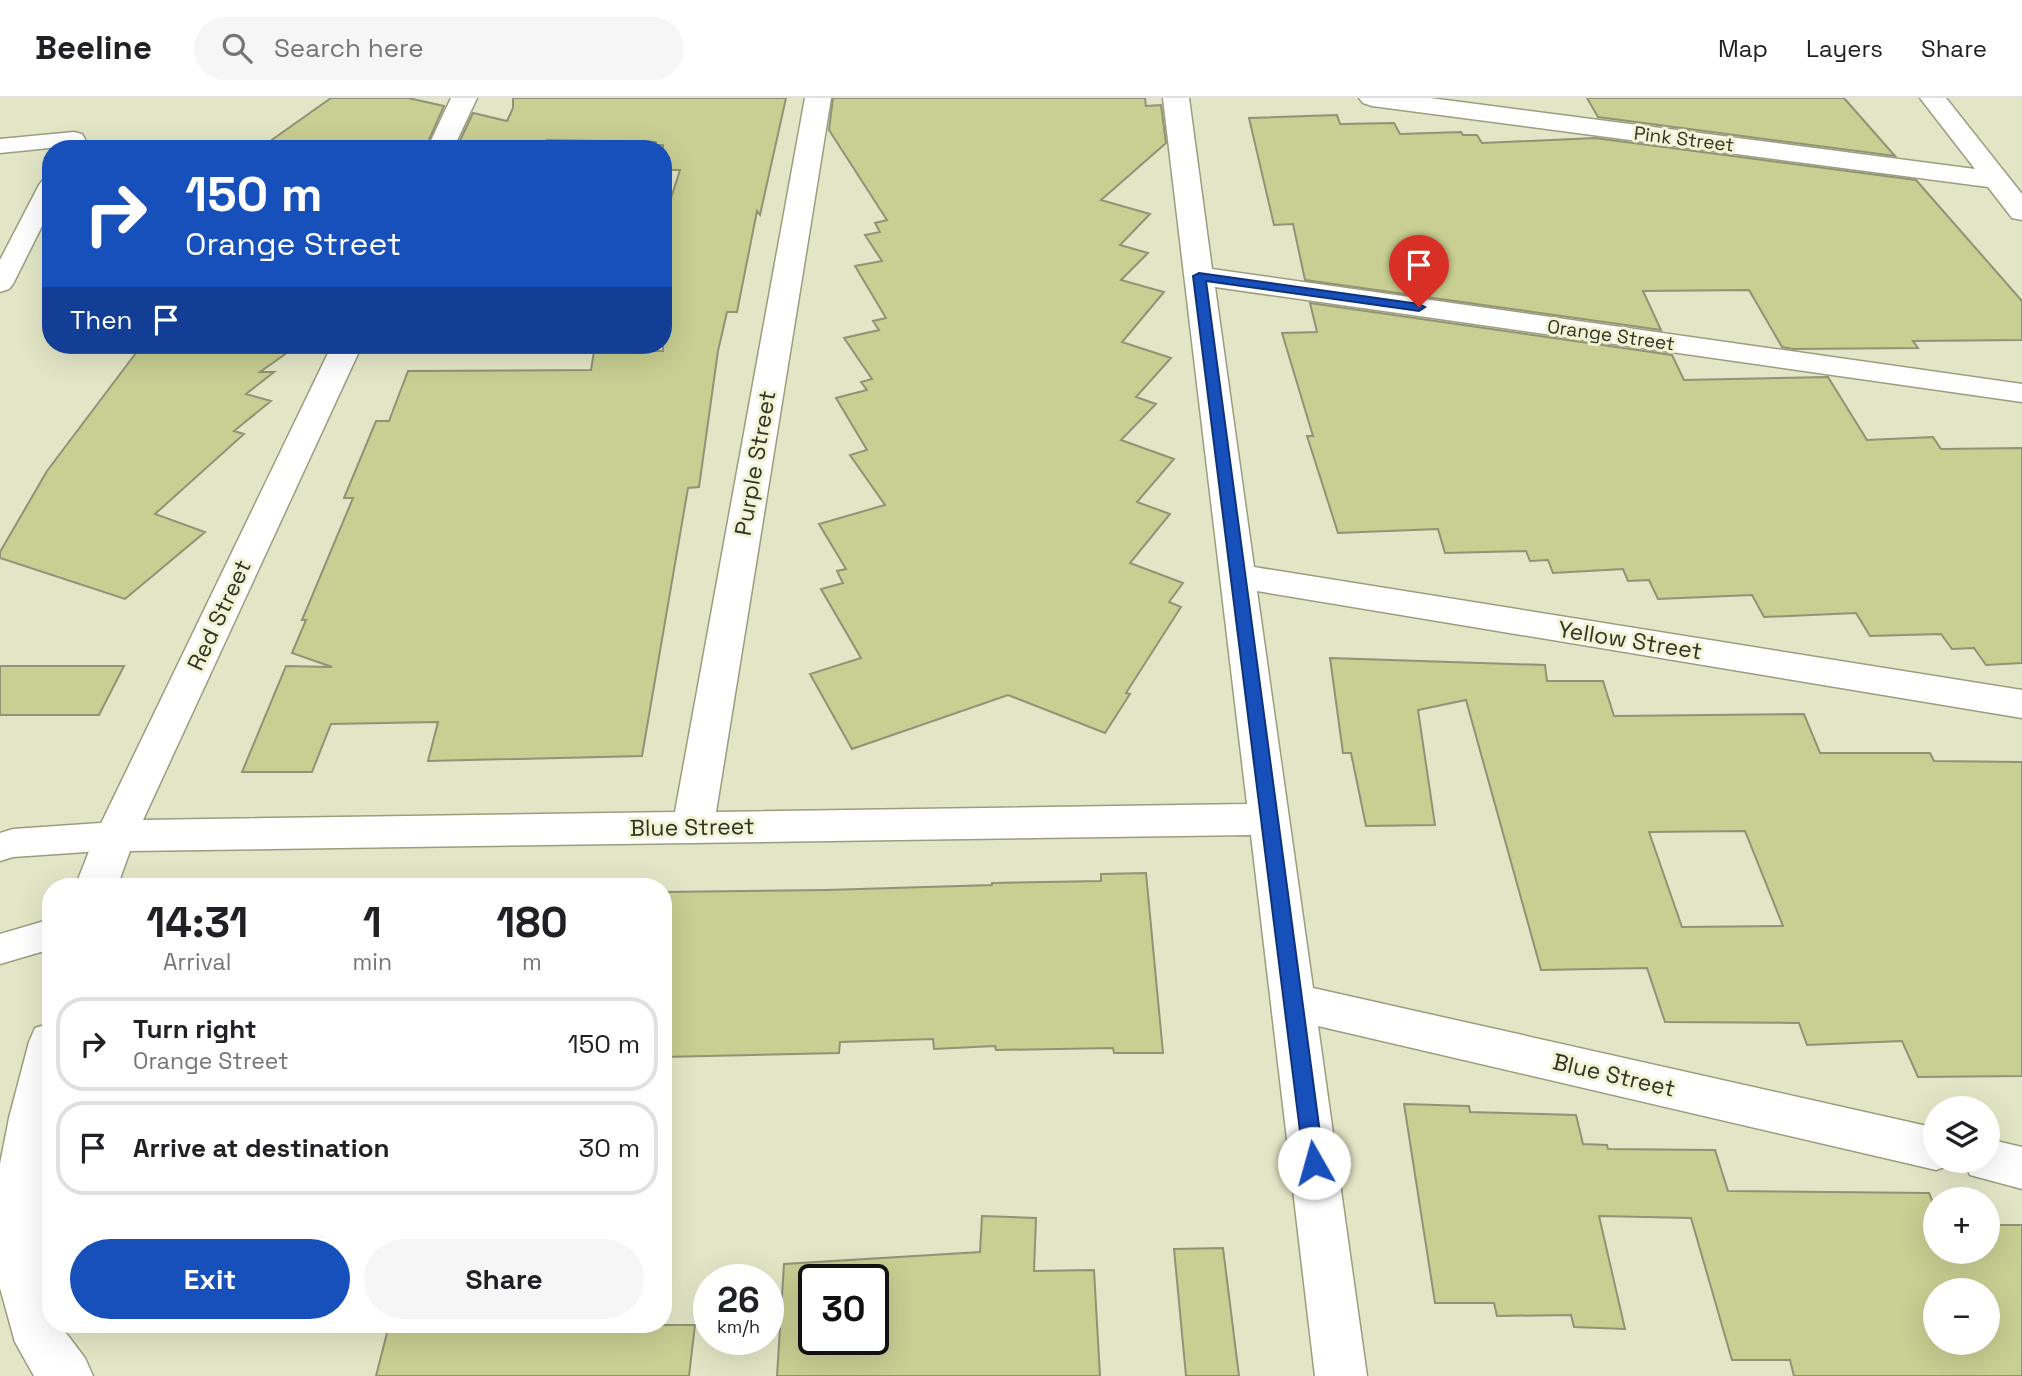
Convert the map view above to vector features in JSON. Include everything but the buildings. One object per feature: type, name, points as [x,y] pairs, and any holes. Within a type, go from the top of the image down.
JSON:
[{"type":"street","points":[[444,140],[464,98]]},
{"type":"street","name":"Purple Street","points":[[693,827],[818,98]]},
{"type":"street","points":[[1176,98],[1341,1376]]},
{"type":"street","name":"Pink Street","points":[[1371,98],[1997,180]]},
{"type":"street","points":[[1933,98],[2022,212]]},
{"type":"street","name":"Orange Street","points":[[1199,276],[2022,393]]},
{"type":"street","name":"Red Street","points":[[99,878],[114,836],[343,354]]},
{"type":"street","name":"Yellow Street","points":[[1238,576],[2022,704]]},
{"type":"street","name":"Blue Street","points":[[114,836],[1269,819]]},
{"type":"street","name":"Blue Street","points":[[1293,1002],[1923,1146]]},
{"type":"street","points":[[42,1074],[8,1196],[8,1262],[24,1318],[67,1376]]},
{"type":"street","points":[[2000,1163],[2022,1168]]},
{"type":"lane","points":[[0,146],[42,142]]},
{"type":"lane","points":[[0,284],[42,202]]},
{"type":"lane","points":[[0,847],[12,843],[114,836]]},
{"type":"lane","points":[[0,949],[42,937]]},
{"type":"route","points":[[1314,1163],[1199,276],[1419,307]]}]
